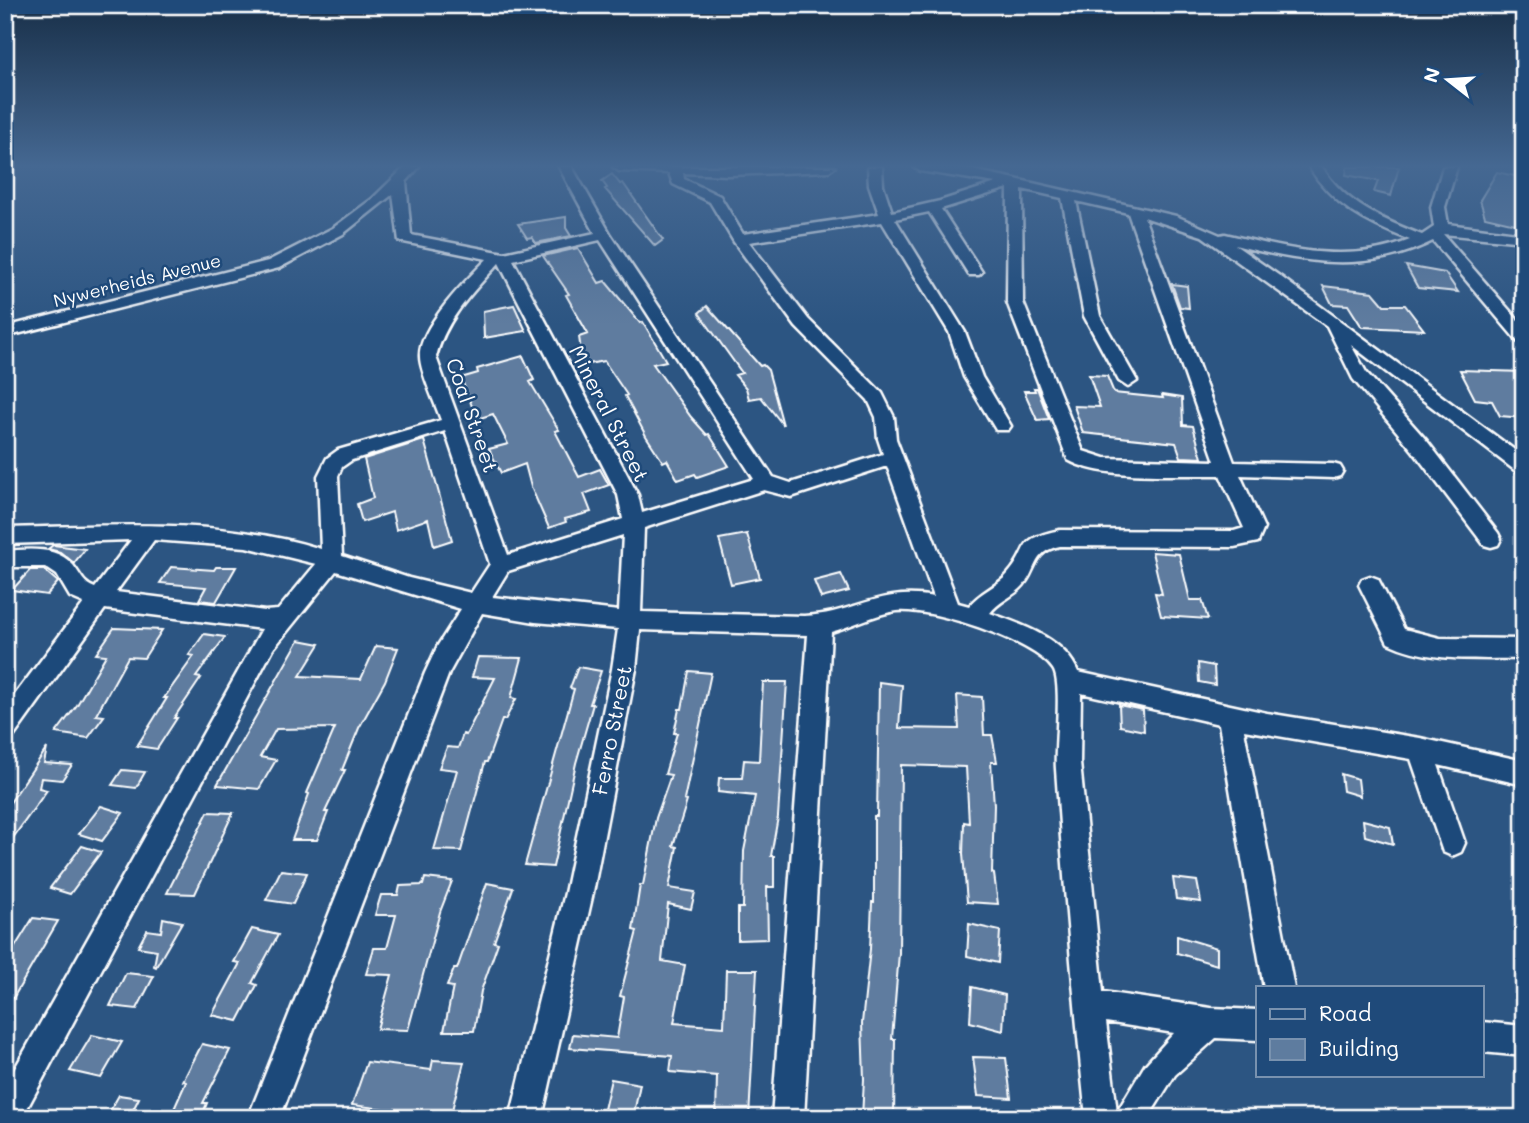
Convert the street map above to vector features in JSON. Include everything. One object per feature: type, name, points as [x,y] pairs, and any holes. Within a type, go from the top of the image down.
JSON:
[{"type":"street","name":"Nywerheids Avenue","points":[[5,332],[237,275],[286,260],[341,230],[354,219]]},
{"type":"street","points":[[402,219],[404,239],[500,258],[604,235]]},
{"type":"street","points":[[595,219],[766,482],[776,488],[791,490],[894,457]]},
{"type":"street","points":[[727,219],[802,323],[876,397],[885,417],[887,439],[948,608]]},
{"type":"street","points":[[739,239],[877,219]]},
{"type":"street","points":[[888,219],[957,332],[973,377],[1002,426]]},
{"type":"street","points":[[941,219],[974,272]]},
{"type":"street","points":[[1012,219],[1014,302],[1075,454],[1085,461],[1105,464],[1333,471]]},
{"type":"street","points":[[1073,219],[1092,316],[1128,381]]},
{"type":"street","points":[[974,617],[987,600],[1015,581],[1030,554],[1041,542],[1060,538],[1234,539],[1251,536],[1254,528],[1227,469],[1139,219]]},
{"type":"street","points":[[1172,219],[1207,233],[1284,252],[1342,259],[1392,253],[1433,234]]},
{"type":"street","points":[[1373,219],[1385,226],[1433,234],[1524,238]]},
{"type":"street","points":[[1433,234],[1436,219]]},
{"type":"street","points":[[1207,233],[1276,280],[1524,467]]},
{"type":"street","points":[[1433,234],[1524,338]]},
{"type":"street","name":"Coal Street","points":[[500,258],[455,304],[430,345],[429,363],[500,565]]},
{"type":"street","name":"Mineral Street","points":[[500,258],[628,495],[634,521]]},
{"type":"street","points":[[1334,324],[1359,375],[1420,446],[1491,539]]},
{"type":"street","points":[[339,562],[328,476],[334,463],[345,455],[450,423]]},
{"type":"street","points":[[264,1118],[437,673],[446,652],[500,565],[766,482]]},
{"type":"street","name":"Ferro Street","points":[[526,1118],[579,893],[622,680],[630,622],[634,521]]},
{"type":"street","points":[[5,728],[147,534]]},
{"type":"street","points":[[5,536],[147,534],[246,539],[339,562],[429,593],[477,604],[559,616],[630,622],[820,625],[903,601],[923,601],[974,617],[1050,652],[1066,667],[1068,680],[1066,743],[1089,1005],[1102,1118]]},
{"type":"street","points":[[5,559],[47,558],[67,569],[78,591],[99,599],[265,620],[283,619]]},
{"type":"street","points":[[5,1118],[265,642],[283,619],[339,562]]},
{"type":"street","points":[[1370,586],[1396,636],[1404,641],[1430,646],[1524,649]]},
{"type":"street","points":[[788,1118],[820,625]]},
{"type":"street","points":[[1068,680],[1229,715],[1420,749],[1524,773]]},
{"type":"street","points":[[1229,715],[1279,986]]},
{"type":"street","points":[[1420,749],[1452,844]]},
{"type":"street","points":[[1089,1005],[1212,1023],[1256,1025]]},
{"type":"street","points":[[1131,1118],[1150,1081],[1167,1058],[1212,1023]]},
{"type":"street","points":[[1484,1037],[1524,1041]]},
{"type":"building","points":[[566,219],[566,228],[571,236],[536,243],[532,237],[527,238],[518,224]]},
{"type":"building","points":[[632,219],[649,219],[663,240],[655,246]]},
{"type":"building","points":[[1495,219],[1524,219],[1524,226]]},
{"type":"building","points":[[578,248],[599,283],[605,281],[640,323],[643,322],[666,361],[653,364],[691,417],[707,435],[709,434],[729,466],[697,477],[695,474],[678,480],[667,460],[663,462],[646,436],[625,396],[627,395],[604,361],[583,365],[579,337],[588,334],[566,295],[569,294],[543,256]]},
{"type":"building","points":[[1406,266],[1445,273],[1458,292],[1418,288]]},
{"type":"building","points":[[1172,284],[1187,286],[1189,308],[1180,307]]},
{"type":"building","points":[[1323,286],[1373,292],[1384,305],[1405,305],[1424,330],[1362,327],[1348,305],[1332,304]]},
{"type":"building","points":[[514,305],[526,331],[484,338],[483,311]]},
{"type":"building","points":[[707,306],[760,366],[763,365],[768,370],[783,425],[761,397],[749,399],[746,388],[735,375],[742,373],[699,313]]},
{"type":"building","points":[[523,356],[534,380],[530,382],[559,430],[555,431],[579,477],[600,469],[609,485],[584,494],[591,512],[565,519],[566,522],[549,528],[531,487],[525,464],[501,473],[489,449],[508,444],[493,414],[477,419],[461,378],[478,373],[477,369]]},
{"type":"building","points":[[1460,370],[1524,372],[1524,418],[1500,416],[1492,401],[1475,399]]},
{"type":"building","points":[[1089,375],[1107,376],[1114,393],[1182,398],[1183,425],[1193,426],[1202,458],[1181,457],[1176,443],[1083,433],[1074,406],[1100,407]]},
{"type":"building","points":[[1034,388],[1037,388],[1049,419],[1037,420],[1024,391],[1035,391]]},
{"type":"building","points":[[424,440],[452,540],[434,546],[428,519],[396,530],[392,512],[362,522],[357,504],[373,498],[364,459]]},
{"type":"building","points":[[747,534],[760,578],[731,584],[719,539]]},
{"type":"building","points":[[53,545],[85,549],[74,563],[60,552],[48,549]]},
{"type":"building","points":[[1152,552],[1179,554],[1190,600],[1202,600],[1208,619],[1161,616],[1155,593],[1162,594]]},
{"type":"building","points":[[171,567],[214,570],[216,567],[236,567],[216,602],[199,600],[206,587],[160,583]]},
{"type":"building","points":[[30,570],[44,570],[58,582],[47,595],[12,590]]},
{"type":"building","points":[[841,574],[849,591],[821,598],[814,581]]},
{"type":"building","points":[[114,628],[162,630],[144,658],[128,657],[96,715],[104,716],[88,738],[56,733],[77,705],[106,655],[96,654]]},
{"type":"building","points":[[204,634],[225,637],[196,677],[201,678],[157,749],[137,746],[167,698],[164,698],[194,656],[189,655]]},
{"type":"building","points":[[299,640],[320,644],[300,676],[361,679],[376,646],[398,648],[385,681],[359,728],[342,770],[345,770],[325,812],[328,812],[317,840],[292,840],[309,794],[307,793],[335,728],[276,729],[260,757],[276,760],[259,789],[217,785]]},
{"type":"building","points":[[478,657],[522,658],[511,698],[516,699],[505,720],[502,720],[485,762],[461,851],[434,850],[457,770],[439,768],[447,747],[458,748],[463,734],[466,735],[495,678],[472,677]]},
{"type":"building","points":[[1198,663],[1214,666],[1215,685],[1199,682]]},
{"type":"building","points":[[578,667],[601,671],[590,704],[593,704],[576,763],[553,867],[525,865],[574,689],[570,688]]},
{"type":"building","points":[[689,671],[711,673],[684,800],[687,801],[673,846],[677,847],[669,888],[695,892],[691,909],[668,904],[662,961],[685,965],[674,1023],[724,1027],[726,970],[757,970],[749,1118],[716,1118],[717,1076],[670,1072],[672,1056],[570,1048],[573,1034],[617,1038],[624,997],[620,996],[637,931],[633,930],[640,885],[643,885],[656,818],[671,775],[665,774],[677,733],[674,733],[679,709],[682,709]]},
{"type":"building","points":[[763,682],[787,682],[778,817],[771,856],[774,856],[774,887],[767,887],[768,939],[738,940],[738,908],[743,908],[744,851],[755,796],[718,792],[719,778],[742,778],[744,760],[759,761]]},
{"type":"building","points":[[879,682],[902,685],[899,728],[959,729],[957,695],[982,697],[984,735],[992,735],[997,762],[991,762],[994,805],[992,873],[998,904],[967,902],[963,854],[964,822],[969,823],[966,767],[901,765],[899,953],[892,1039],[895,1039],[894,1118],[862,1118],[862,1023],[874,902]]},
{"type":"building","points":[[1119,705],[1143,710],[1144,731],[1120,726]]},
{"type":"building","points":[[47,748],[44,763],[72,765],[62,780],[41,778],[39,788],[47,790],[5,849],[5,810]]},
{"type":"building","points":[[122,770],[145,772],[136,788],[112,785]]},
{"type":"building","points":[[1341,774],[1358,779],[1360,796],[1343,791]]},
{"type":"building","points":[[101,806],[123,813],[102,841],[79,834]]},
{"type":"building","points":[[208,812],[233,813],[195,894],[167,893]]},
{"type":"building","points":[[1363,820],[1390,827],[1393,844],[1365,836]]},
{"type":"building","points":[[82,846],[101,852],[70,894],[50,888]]},
{"type":"building","points":[[281,870],[307,873],[293,904],[266,900]]},
{"type":"building","points":[[425,878],[452,881],[440,912],[408,1030],[377,1029],[392,975],[366,974],[374,948],[387,948],[396,915],[375,915],[381,895],[398,895],[400,886],[423,885]]},
{"type":"building","points":[[1173,878],[1197,881],[1201,902],[1176,899]]},
{"type":"building","points":[[487,883],[513,888],[494,942],[498,943],[481,991],[474,1031],[444,1031],[453,987],[447,986],[454,969],[457,969]]},
{"type":"building","points":[[33,918],[58,921],[5,1012],[5,963]]},
{"type":"building","points":[[163,918],[182,922],[156,967],[157,950],[138,947],[147,930],[161,932]]},
{"type":"building","points":[[969,924],[1000,931],[998,963],[967,956]]},
{"type":"building","points":[[252,929],[278,935],[252,983],[257,985],[238,1021],[212,1015],[240,963],[234,962]]},
{"type":"building","points":[[1177,936],[1217,948],[1217,965],[1177,953]]},
{"type":"building","points":[[126,973],[154,976],[137,1009],[110,1006]]},
{"type":"building","points":[[972,987],[1005,995],[1003,1031],[970,1022]]},
{"type":"building","points":[[92,1035],[122,1042],[101,1078],[70,1071]]},
{"type":"building","points":[[202,1044],[230,1050],[203,1103],[207,1103],[201,1118],[170,1118],[186,1082],[183,1081]]},
{"type":"building","points":[[973,1057],[1006,1058],[1011,1098],[978,1096]]},
{"type":"building","points":[[433,1060],[464,1062],[450,1118],[406,1118],[408,1112],[352,1105],[367,1062],[431,1070]]},
{"type":"building","points":[[611,1079],[640,1084],[633,1118],[602,1118]]},
{"type":"building","points":[[119,1095],[139,1098],[129,1118],[106,1118]]}]
